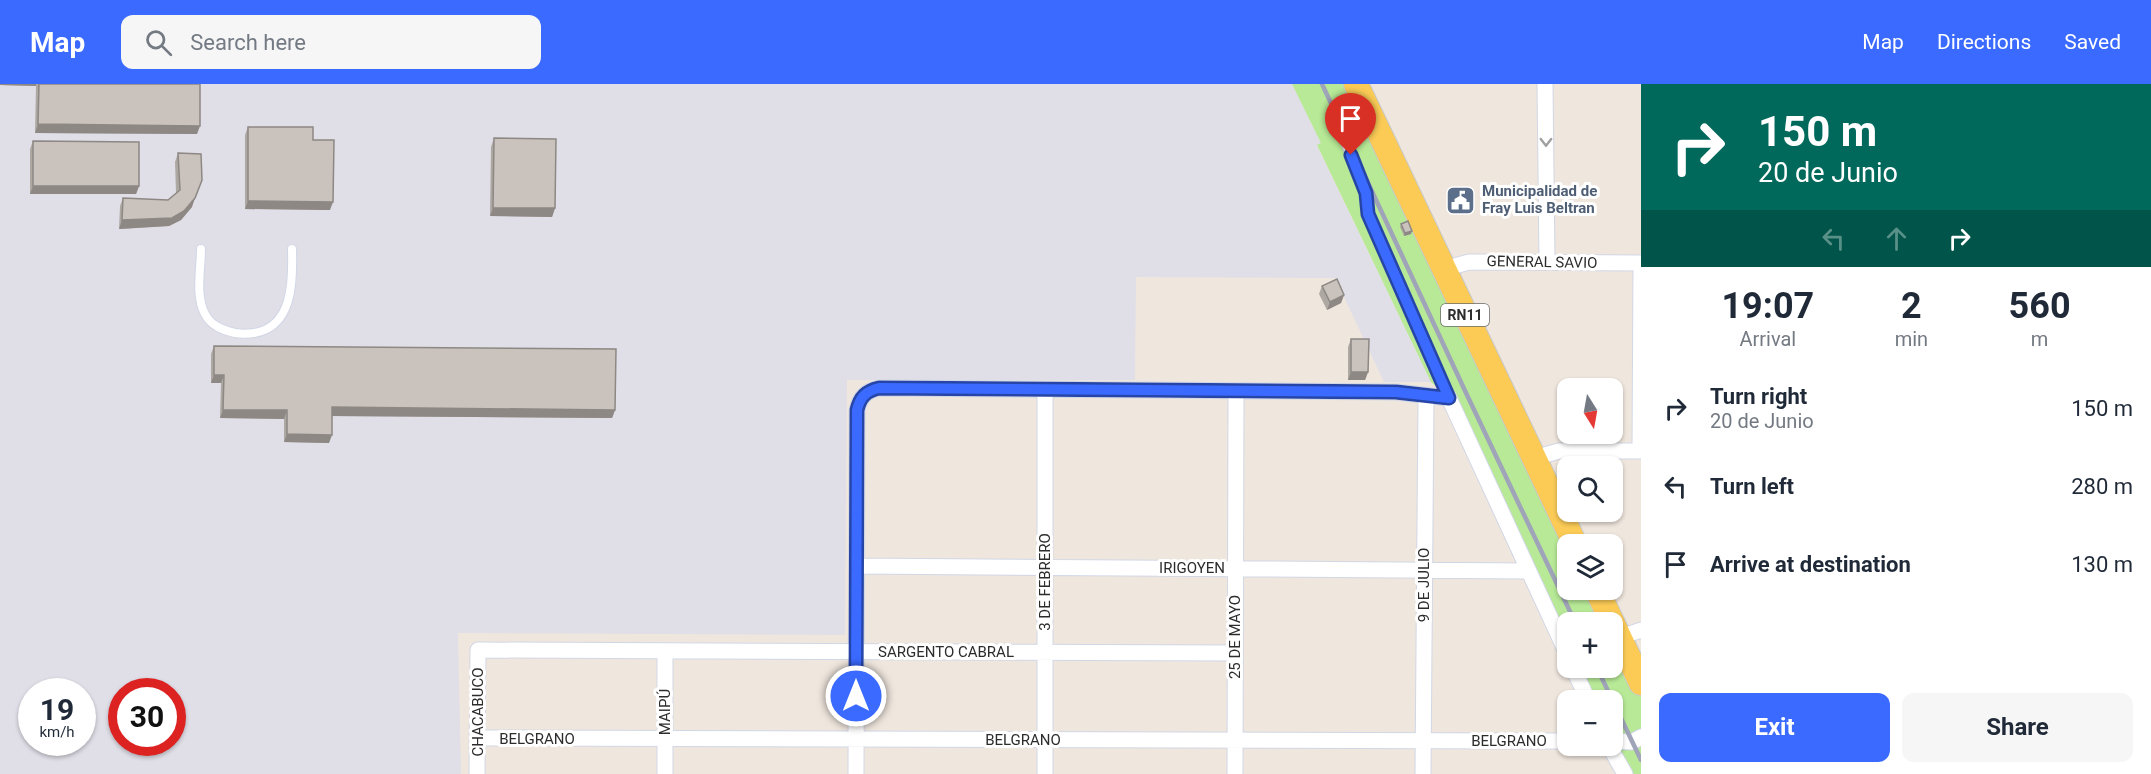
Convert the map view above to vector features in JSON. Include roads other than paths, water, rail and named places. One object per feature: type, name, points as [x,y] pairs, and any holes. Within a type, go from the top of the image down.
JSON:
[{"type":"main road","name":"RN11","points":[[1359,85],[1570,534]]},
{"type":"main road","points":[[1605,600],[1631,634],[1641,683]]},
{"type":"street","points":[[1545,84],[1547,262]]},
{"type":"street","name":"GENERAL SAVIO","points":[[1444,269],[1469,262],[1641,263]]},
{"type":"street","points":[[1534,458],[1559,451],[1641,451],[1641,263]]},
{"type":"street","points":[[856,774],[857,410],[859,401],[864,395],[879,388],[1396,392],[1449,398],[1557,634]]},
{"type":"street","name":"3 DE FEBRERO","points":[[1045,391],[1045,774]]},
{"type":"street","name":"25 DE MAYO","points":[[1235,774],[1236,392]]},
{"type":"street","name":"9 DE JULIO","points":[[1423,774],[1426,397]]},
{"type":"street","name":"IRIGOYEN","points":[[857,566],[1527,571]]},
{"type":"street","name":"SARGENTO CABRAL","points":[[478,650],[1234,653]]},
{"type":"street","name":"CHACABUCO","points":[[477,774],[478,650]]},
{"type":"street","name":"MAIPÚ","points":[[665,651],[665,774]]},
{"type":"street","points":[[1623,742],[1632,742],[1641,737]]},
{"type":"street","name":"BELGRANO","points":[[478,738],[1557,741]]},
{"type":"street","points":[[1615,756],[1625,774]]},
{"type":"lane","points":[[1345,142],[1366,193],[1368,214],[1449,398]]},
{"type":"lane","points":[[201,249],[200,295],[205,314],[219,329],[242,334],[266,331],[279,321],[293,279],[292,249]]},
{"type":"railway","points":[[1322,84],[1570,612]]},
{"type":"railway","points":[[1602,678],[1641,760]]},
{"type":"place","name":"Municipalidad de Fray Luis Beltran","points":[[1461,200]]}]
